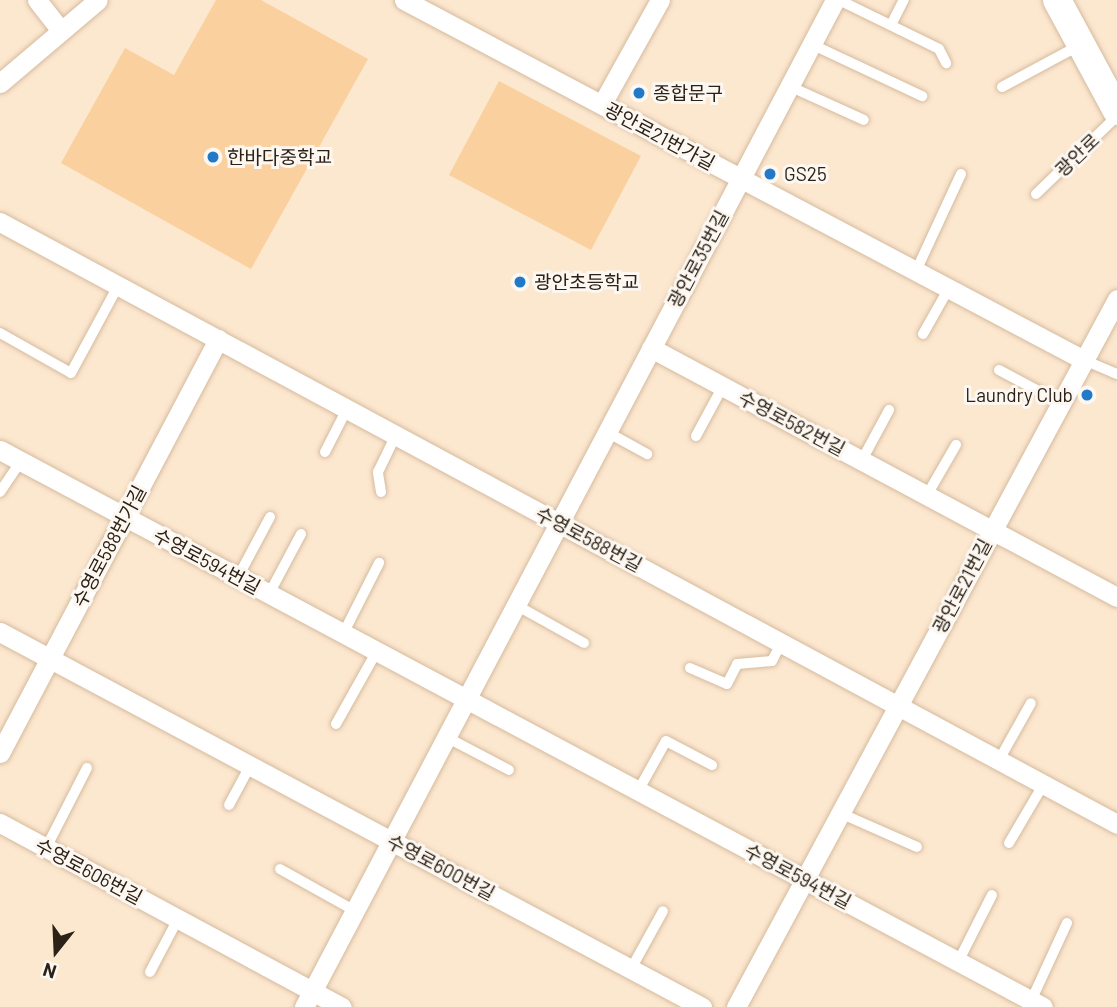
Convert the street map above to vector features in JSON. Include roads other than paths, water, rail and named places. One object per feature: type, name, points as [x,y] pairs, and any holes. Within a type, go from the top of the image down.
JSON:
[{"type":"main road","name":"광안로","points":[[1057,0],[1117,113]]},
{"type":"street","points":[[37,0],[61,31]]},
{"type":"street","points":[[0,83],[98,0]]},
{"type":"street","name":"광안로21번가길","points":[[404,0],[434,7],[601,104],[1084,360]]},
{"type":"street","points":[[601,104],[660,0]]},
{"type":"street","name":"광안로35번길","points":[[308,999],[811,44],[837,0]]},
{"type":"street","name":"수영로588번길","points":[[0,222],[1117,824]]},
{"type":"street","name":"광안로21번길","points":[[736,1007],[1117,299]]},
{"type":"street","name":"수영로588번가길","points":[[0,753],[218,339]]},
{"type":"street","name":"수영로582번길","points":[[651,348],[1116,593]]},
{"type":"street","name":"수영로594번길","points":[[0,450],[1037,1004]]},
{"type":"street","name":"수영로600번길","points":[[0,632],[702,1007]]},
{"type":"street","name":"수영로606번길","points":[[0,823],[178,919],[308,999],[342,1007]]},
{"type":"lane","name":"광안로35번길","points":[[837,0],[939,49],[946,63]]},
{"type":"lane","points":[[891,25],[904,0]]},
{"type":"lane","points":[[811,44],[922,96]]},
{"type":"lane","points":[[1002,87],[1081,44]]},
{"type":"lane","points":[[789,86],[864,120]]},
{"type":"lane","name":"광안로","points":[[1036,194],[1117,113]]},
{"type":"lane","points":[[916,271],[961,174]]},
{"type":"lane","points":[[0,333],[71,373],[118,286]]},
{"type":"lane","points":[[923,334],[949,288]]},
{"type":"lane","points":[[1084,360],[1117,374]]},
{"type":"lane","points":[[999,370],[1061,403]]},
{"type":"lane","name":"수영로582번길","points":[[696,436],[723,386]]},
{"type":"lane","points":[[325,452],[347,409]]},
{"type":"lane","name":"수영로582번길","points":[[862,460],[889,410]]},
{"type":"lane","points":[[607,432],[647,454]]},
{"type":"lane","points":[[381,492],[378,472],[396,435]]},
{"type":"lane","points":[[927,495],[956,445]]},
{"type":"lane","points":[[0,492],[21,461]]},
{"type":"lane","points":[[238,577],[270,517]]},
{"type":"lane","points":[[269,594],[301,534]]},
{"type":"lane","points":[[344,634],[379,563]]},
{"type":"lane","points":[[516,605],[584,643]]},
{"type":"lane","points":[[690,668],[727,684],[737,664],[772,661],[781,643]]},
{"type":"lane","points":[[336,724],[377,651]]},
{"type":"lane","points":[[999,760],[1031,702]]},
{"type":"lane","points":[[446,737],[509,770]]},
{"type":"lane","points":[[638,790],[666,741],[712,765]]},
{"type":"lane","points":[[229,805],[250,766]]},
{"type":"lane","points":[[46,848],[87,768]]},
{"type":"lane","points":[[1009,843],[1044,785]]},
{"type":"lane","points":[[840,813],[917,847]]},
{"type":"lane","points":[[280,869],[355,911]]},
{"type":"lane","points":[[958,962],[992,895]]},
{"type":"lane","points":[[631,969],[663,911]]},
{"type":"lane","points":[[150,972],[178,919]]},
{"type":"lane","points":[[1037,1004],[1068,923]]},
{"type":"place","name":"종합문구","points":[[639,93]]},
{"type":"place","name":"한바다중학교","points":[[213,157]]},
{"type":"place","name":"GS25","points":[[770,174]]},
{"type":"place","name":"광안초등학교","points":[[520,282]]},
{"type":"place","name":"Laundry Club","points":[[1087,395]]}]
